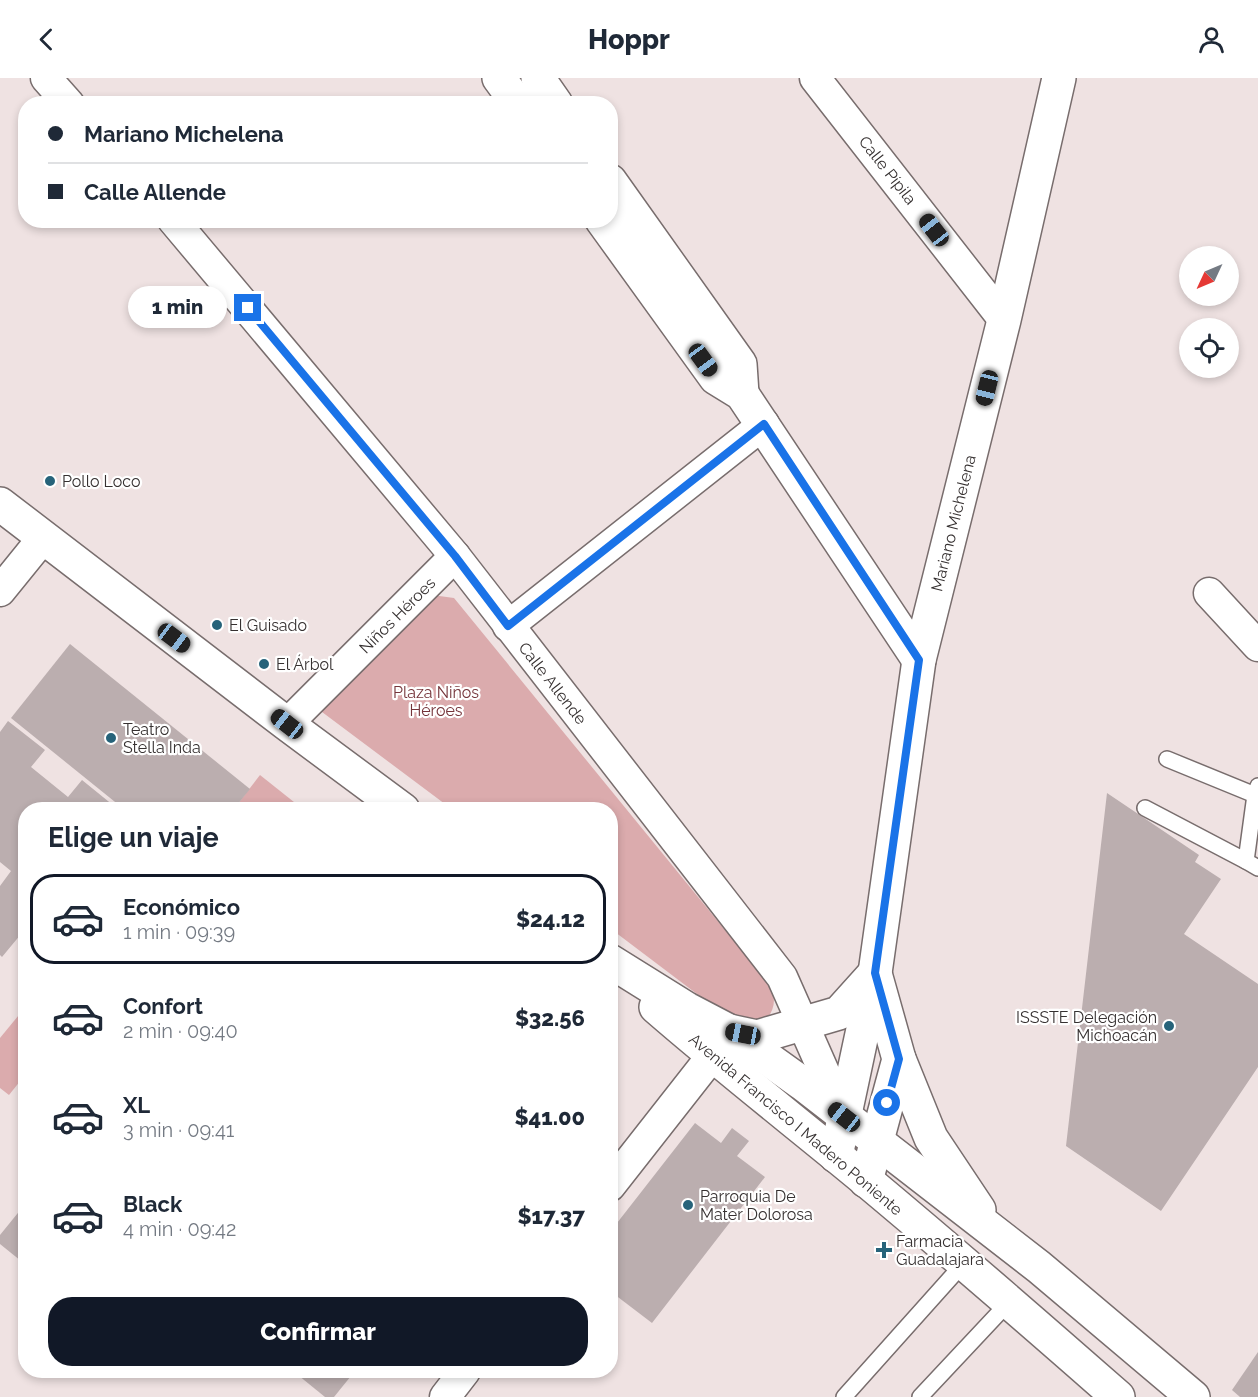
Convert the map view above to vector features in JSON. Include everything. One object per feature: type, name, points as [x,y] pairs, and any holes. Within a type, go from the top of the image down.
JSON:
[{"type":"main road","points":[[500,78],[512,96]]},
{"type":"main road","points":[[538,78],[550,96]]},
{"type":"main road","name":"Mariano Michelena","points":[[836,1156],[875,973],[919,660],[1004,320],[1059,78]]},
{"type":"main road","points":[[618,192],[740,364],[742,394]]},
{"type":"main road","points":[[608,228],[716,378],[742,394],[764,424],[919,660]]},
{"type":"main road","points":[[0,504],[392,802]]},
{"type":"main road","points":[[618,966],[687,1009],[721,1044],[844,1117],[1039,1267],[1193,1397]]},
{"type":"main road","name":"Avenida Francisco I Madero Poniente","points":[[618,973],[721,1044],[836,1156],[1010,1301],[1118,1397]]},
{"type":"main road","points":[[721,1044],[757,1037],[839,1013],[875,973]]},
{"type":"main road","name":"Mariano Michelena","points":[[875,973],[899,1059],[931,1138],[978,1208],[1039,1267]]},
{"type":"main road","points":[[866,1181],[899,1059]]},
{"type":"street","points":[[46,78],[62,96]]},
{"type":"street","name":"Calle Pípila","points":[[815,78],[1004,320]]},
{"type":"street","name":"Calle Allende","points":[[180,228],[455,556],[782,977],[844,1117]]},
{"type":"street","points":[[508,626],[764,424]]},
{"type":"street","points":[[0,591],[43,538]]},
{"type":"street","name":"Niños Héroes","points":[[287,724],[455,556]]},
{"type":"street","points":[[1209,593],[1258,646]]},
{"type":"street","points":[[618,1176],[721,1044]]},
{"type":"street","points":[[445,1397],[460,1378]]},
{"type":"lane","points":[[1145,808],[1252,864],[1256,790],[1167,759]]},
{"type":"lane","points":[[843,1397],[963,1264]]},
{"type":"lane","points":[[920,1397],[1010,1301]]},
{"type":"green space","name":"Plaza Niños Héroes","points":[[432,595],[454,598],[769,984],[774,1004],[771,1013],[765,1021],[738,1025],[618,934],[618,802],[442,802],[318,709]]},
{"type":"green space","points":[[260,775],[294,802],[239,802]]},
{"type":"green space","points":[[18,1016],[18,1084],[9,1095],[0,1088],[0,1038]]},
{"type":"building","name":"Teatro Stella Inda","points":[[70,644],[250,789],[239,802],[115,802],[11,718]]},
{"type":"building","points":[[8,721],[45,750],[31,767],[68,797],[82,780],[109,802],[18,802],[18,938],[2,957],[0,955],[0,886],[11,871],[0,862],[0,732]]},
{"type":"building","name":"ISSSTE Delegación Michoacán","points":[[1107,793],[1199,855],[1195,862],[1221,879],[1184,934],[1258,984],[1258,1067],[1161,1211],[1066,1146]]},
{"type":"building","name":"Parroquia De Mater Dolorosa","points":[[695,1123],[721,1143],[732,1128],[749,1141],[737,1156],[765,1177],[652,1323],[618,1297],[618,1222]]},
{"type":"building","points":[[18,1213],[18,1259],[0,1244],[0,1235]]},
{"type":"building","points":[[1258,1352],[1258,1397],[1240,1397],[1232,1390]]},
{"type":"building","points":[[302,1378],[349,1378],[334,1397],[325,1397]]},
{"type":"place","name":"Pollo Loco","points":[[50,481]]},
{"type":"place","name":"El Guisado","points":[[217,625]]},
{"type":"place","name":"El Árbol","points":[[264,664]]},
{"type":"place","name":"Teatro Stella Inda","points":[[111,738]]},
{"type":"place","name":"ISSSTE Delegación Michoacán","points":[[1169,1026]]},
{"type":"place","name":"Parroquia De Mater Dolorosa","points":[[688,1205]]},
{"type":"place","name":"Farmacia Guadalajara","points":[[884,1250]]},
{"type":"route","points":[[248,308],[455,556],[508,626],[764,424],[919,660],[875,973],[899,1059],[887,1103]]}]
